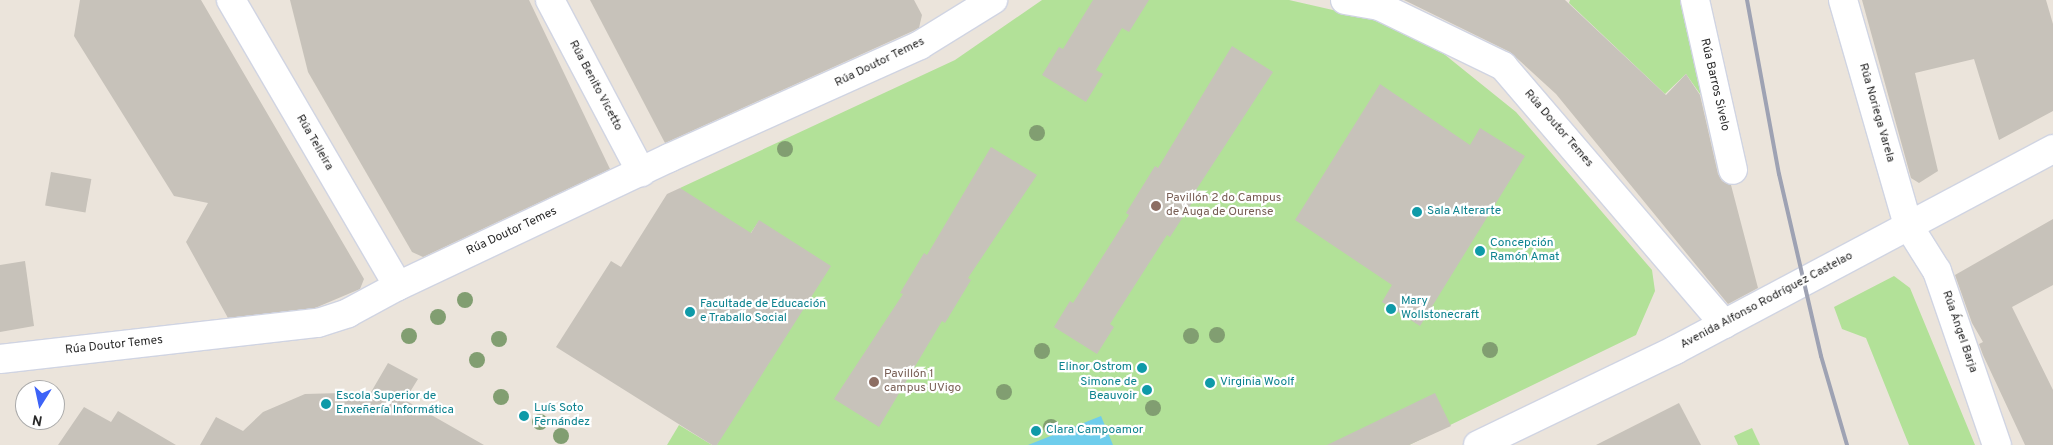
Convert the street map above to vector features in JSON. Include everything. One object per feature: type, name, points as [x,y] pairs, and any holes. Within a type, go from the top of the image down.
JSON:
[{"type":"street","name":"Rúa Telleira","points":[[231,0],[398,286]]},
{"type":"street","name":"Rúa Benito Vicetto","points":[[550,0],[641,172]]},
{"type":"street","name":"Rúa Doutor Temes","points":[[0,359],[318,323],[348,313],[398,286],[641,172],[911,49],[954,9],[993,0]]},
{"type":"street","name":"Rúa Doutor Temes","points":[[1345,0],[1379,6],[1503,66],[1724,324]]},
{"type":"street","name":"Rúa Barros Sivelo","points":[[1695,0],[1734,170]]},
{"type":"street","name":"Rúa Noriega Varela","points":[[1843,0],[1908,226]]},
{"type":"street","name":"Avenida Alfonso Rodríguez Castelao","points":[[1478,445],[1724,324],[2053,149]]},
{"type":"street","name":"Rúa Ángel Barja","points":[[1908,226],[1938,271],[1997,445]]},
{"type":"green space","points":[[1042,0],[1289,0],[1381,21],[1434,46],[1516,112],[1652,270],[1655,291],[1636,335],[1409,445],[717,445],[759,221],[739,250],[680,188],[955,60]]},
{"type":"green space","points":[[1570,0],[1690,0],[1715,115],[1686,74],[1665,94],[1569,3]]},
{"type":"green space","points":[[1894,276],[1910,288],[1975,445],[1909,445],[1866,338],[1842,329],[1834,307]]},
{"type":"green space","points":[[679,425],[712,445],[667,445]]},
{"type":"green space","points":[[1752,428],[1760,445],[1738,445],[1734,436]]},
{"type":"water","points":[[1101,416],[1113,445],[1028,445]]},
{"type":"building","points":[[80,0],[201,0],[364,279],[360,289],[315,308],[228,318],[186,242],[208,203],[174,196],[74,36]]},
{"type":"building","points":[[290,0],[529,0],[610,169],[423,257],[412,252],[308,72]]},
{"type":"building","points":[[590,0],[914,0],[922,15],[919,28],[913,31],[665,143]]},
{"type":"building","points":[[1093,0],[1149,0],[1129,32],[1122,28],[1096,70],[1103,74],[1086,102],[1042,75],[1059,47],[1063,49]]},
{"type":"building","points":[[1404,0],[1565,0],[1666,95],[1686,74],[1700,95],[1718,174],[1722,181],[1731,185],[1758,288],[1728,304],[1556,94],[1510,52]]},
{"type":"building","points":[[1862,0],[2046,0],[2053,24],[2053,111],[1999,140],[1974,59],[1915,73],[1938,171],[1919,183],[1911,178]]},
{"type":"building","points":[[1232,46],[1273,72],[1196,190],[1199,192],[1170,237],[1167,235],[1110,324],[1114,327],[1097,354],[1054,327],[1070,301],[1073,303],[1129,215],[1126,213],[1155,166],[1158,168]]},
{"type":"building","points":[[1380,84],[1470,145],[1480,128],[1525,156],[1420,326],[1382,302],[1392,285],[1295,220]]},
{"type":"building","points":[[991,147],[1037,175],[968,278],[971,280],[945,323],[942,321],[879,427],[834,399],[903,294],[900,293],[924,253],[927,255]]},
{"type":"building","points":[[51,172],[91,179],[85,213],[45,205]]},
{"type":"building","name":"Facultade de Educación e Traballo Social","points":[[680,188],[751,233],[759,220],[831,266],[717,445],[712,445],[556,347],[611,261],[621,267],[667,194]]},
{"type":"building","points":[[2053,219],[2053,285],[2012,307],[2053,390],[2053,445],[2025,445],[1983,355],[1979,344],[1983,342],[1972,323],[1955,275]]},
{"type":"building","points":[[25,261],[34,326],[0,332],[0,265]]},
{"type":"building","name":"Escola Superior de Enxeñería Informática","points":[[388,363],[418,379],[405,400],[484,445],[200,445],[216,417],[243,431],[263,412],[305,394],[341,393],[367,399]]},
{"type":"building","points":[[1435,393],[1451,426],[1409,445],[1327,445]]},
{"type":"building","points":[[1679,403],[1701,445],[1596,445]]},
{"type":"building","points":[[84,407],[111,422],[118,411],[176,445],[58,445]]},
{"type":"railway","points":[[1747,0],[1779,174],[1821,356],[1847,445]]},
{"type":"place","name":"Pavillón 2 do Campus de Auga de Ourense","points":[[1156,206]]},
{"type":"place","name":"Sala Alterarte","points":[[1417,212]]},
{"type":"place","name":"Concepción Ramón Amat","points":[[1480,251]]},
{"type":"place","name":"Mary Wollstonecraft","points":[[1391,309]]},
{"type":"place","name":"Facultade de Educación e Traballo Social","points":[[690,312]]},
{"type":"place","name":"Elinor Ostrom","points":[[1142,368]]},
{"type":"place","name":"Pavillón 1 campus UVigo","points":[[874,382]]},
{"type":"place","name":"Virginia Woolf","points":[[1210,383]]},
{"type":"place","name":"Simone de Beauvoir","points":[[1147,390]]},
{"type":"place","name":"Escola Superior de Enxeñería Informática","points":[[326,404]]},
{"type":"place","name":"Luís Soto Fernández","points":[[524,416]]},
{"type":"place","name":"Clara Campoamor","points":[[1036,431]]}]
